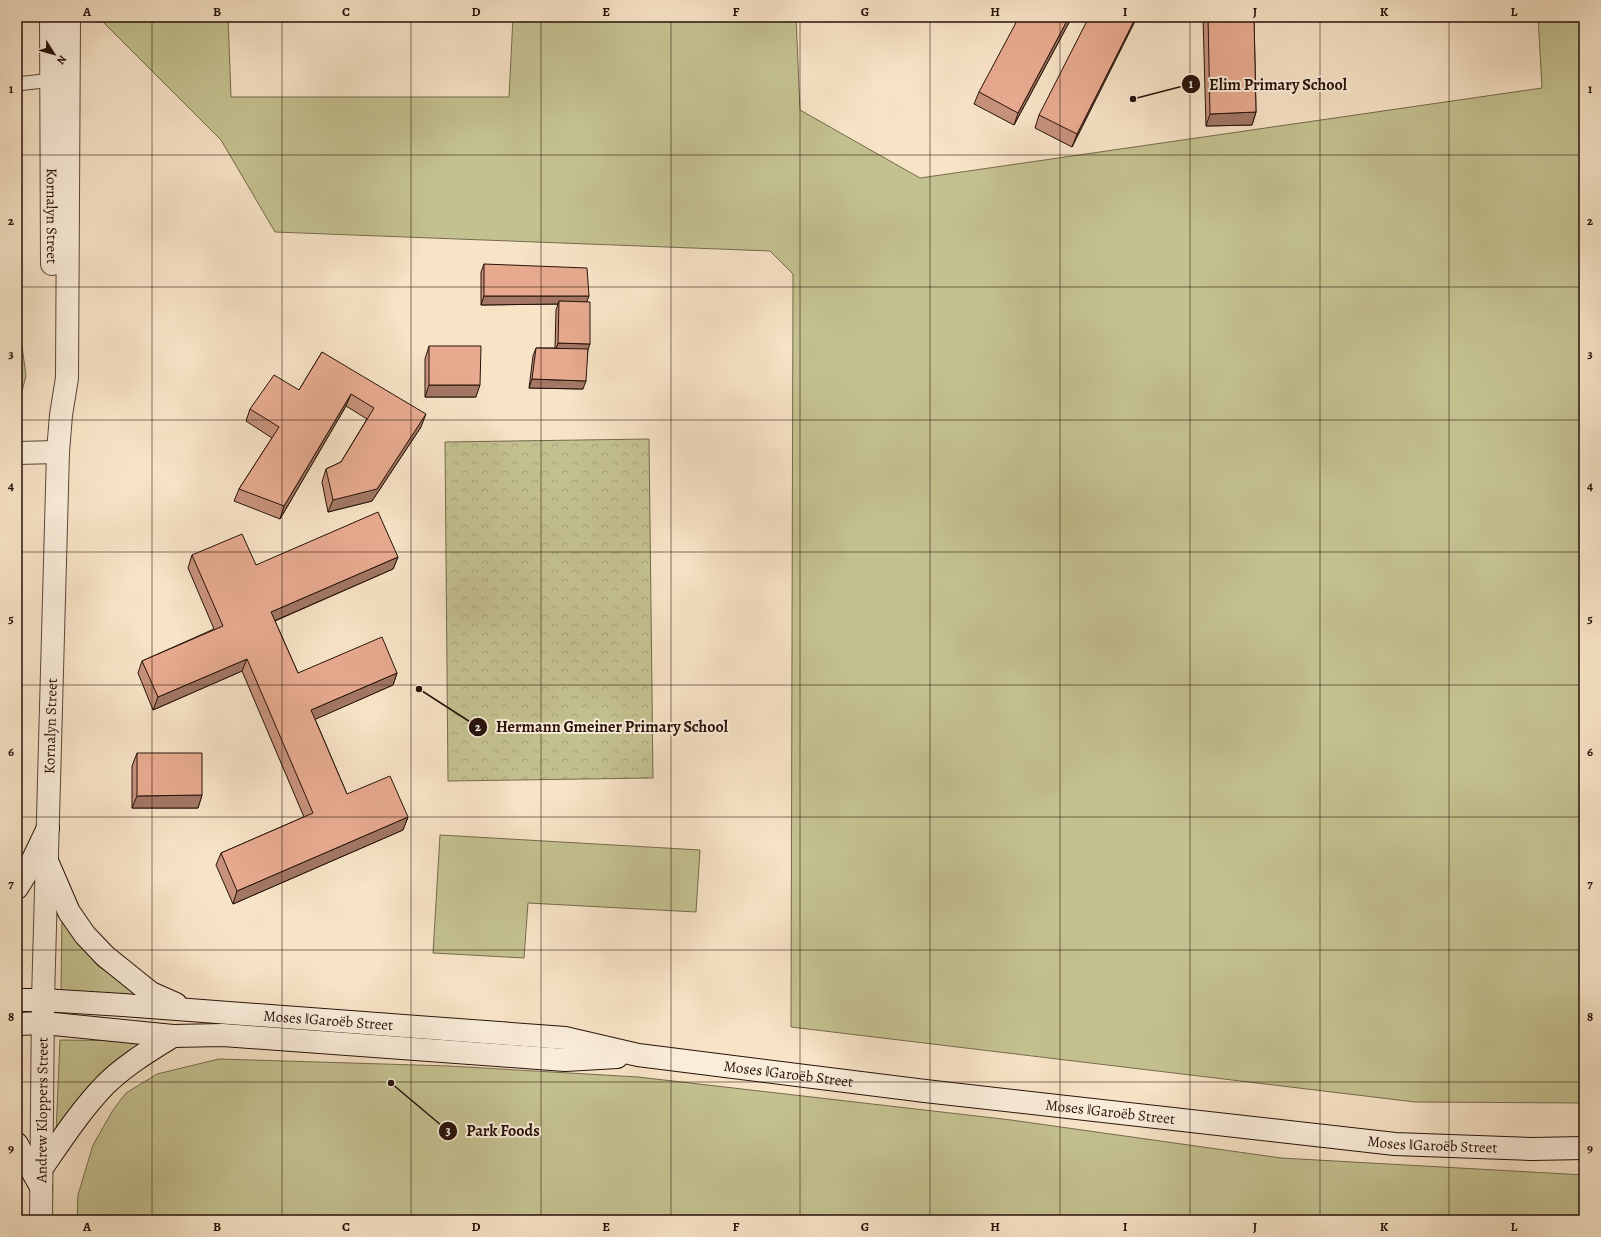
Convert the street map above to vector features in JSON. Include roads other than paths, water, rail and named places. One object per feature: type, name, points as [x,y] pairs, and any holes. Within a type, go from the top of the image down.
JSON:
[{"type":"main road","name":"Kornalyn Street","points":[[51,17],[52,373],[61,415]]},
{"type":"main road","name":"Kornalyn Street","points":[[43,1000],[58,452],[61,415],[67,378],[69,17]]},
{"type":"main road","points":[[17,453],[58,452]]},
{"type":"main road","points":[[17,888],[28,872],[48,828]]},
{"type":"main road","points":[[47,861],[70,912],[85,935],[104,956],[151,993],[192,1011]]},
{"type":"main road","name":"Moses ǁGaroëb Street","points":[[17,1000],[43,1000],[565,1038],[638,1055],[925,1091],[1394,1144],[1532,1149],[1584,1148]]},
{"type":"main road","name":"Andrew Kloppers Street","points":[[41,1220],[44,1023],[43,1000]]},
{"type":"main road","name":"Moses ǁGaroëb Street","points":[[17,1024],[44,1023],[173,1036],[223,1035],[565,1060],[638,1055]]},
{"type":"main road","points":[[17,1144],[41,1178],[79,1114],[106,1084],[136,1059],[173,1036]]},
{"type":"lane","points":[[17,84],[52,80]]},
{"type":"place","name":"Elim Primary School","points":[[1133,99]]},
{"type":"place","name":"Hermann Gmeiner Primary School","points":[[419,689]]},
{"type":"place","name":"Park Foods","points":[[391,1083]]}]
